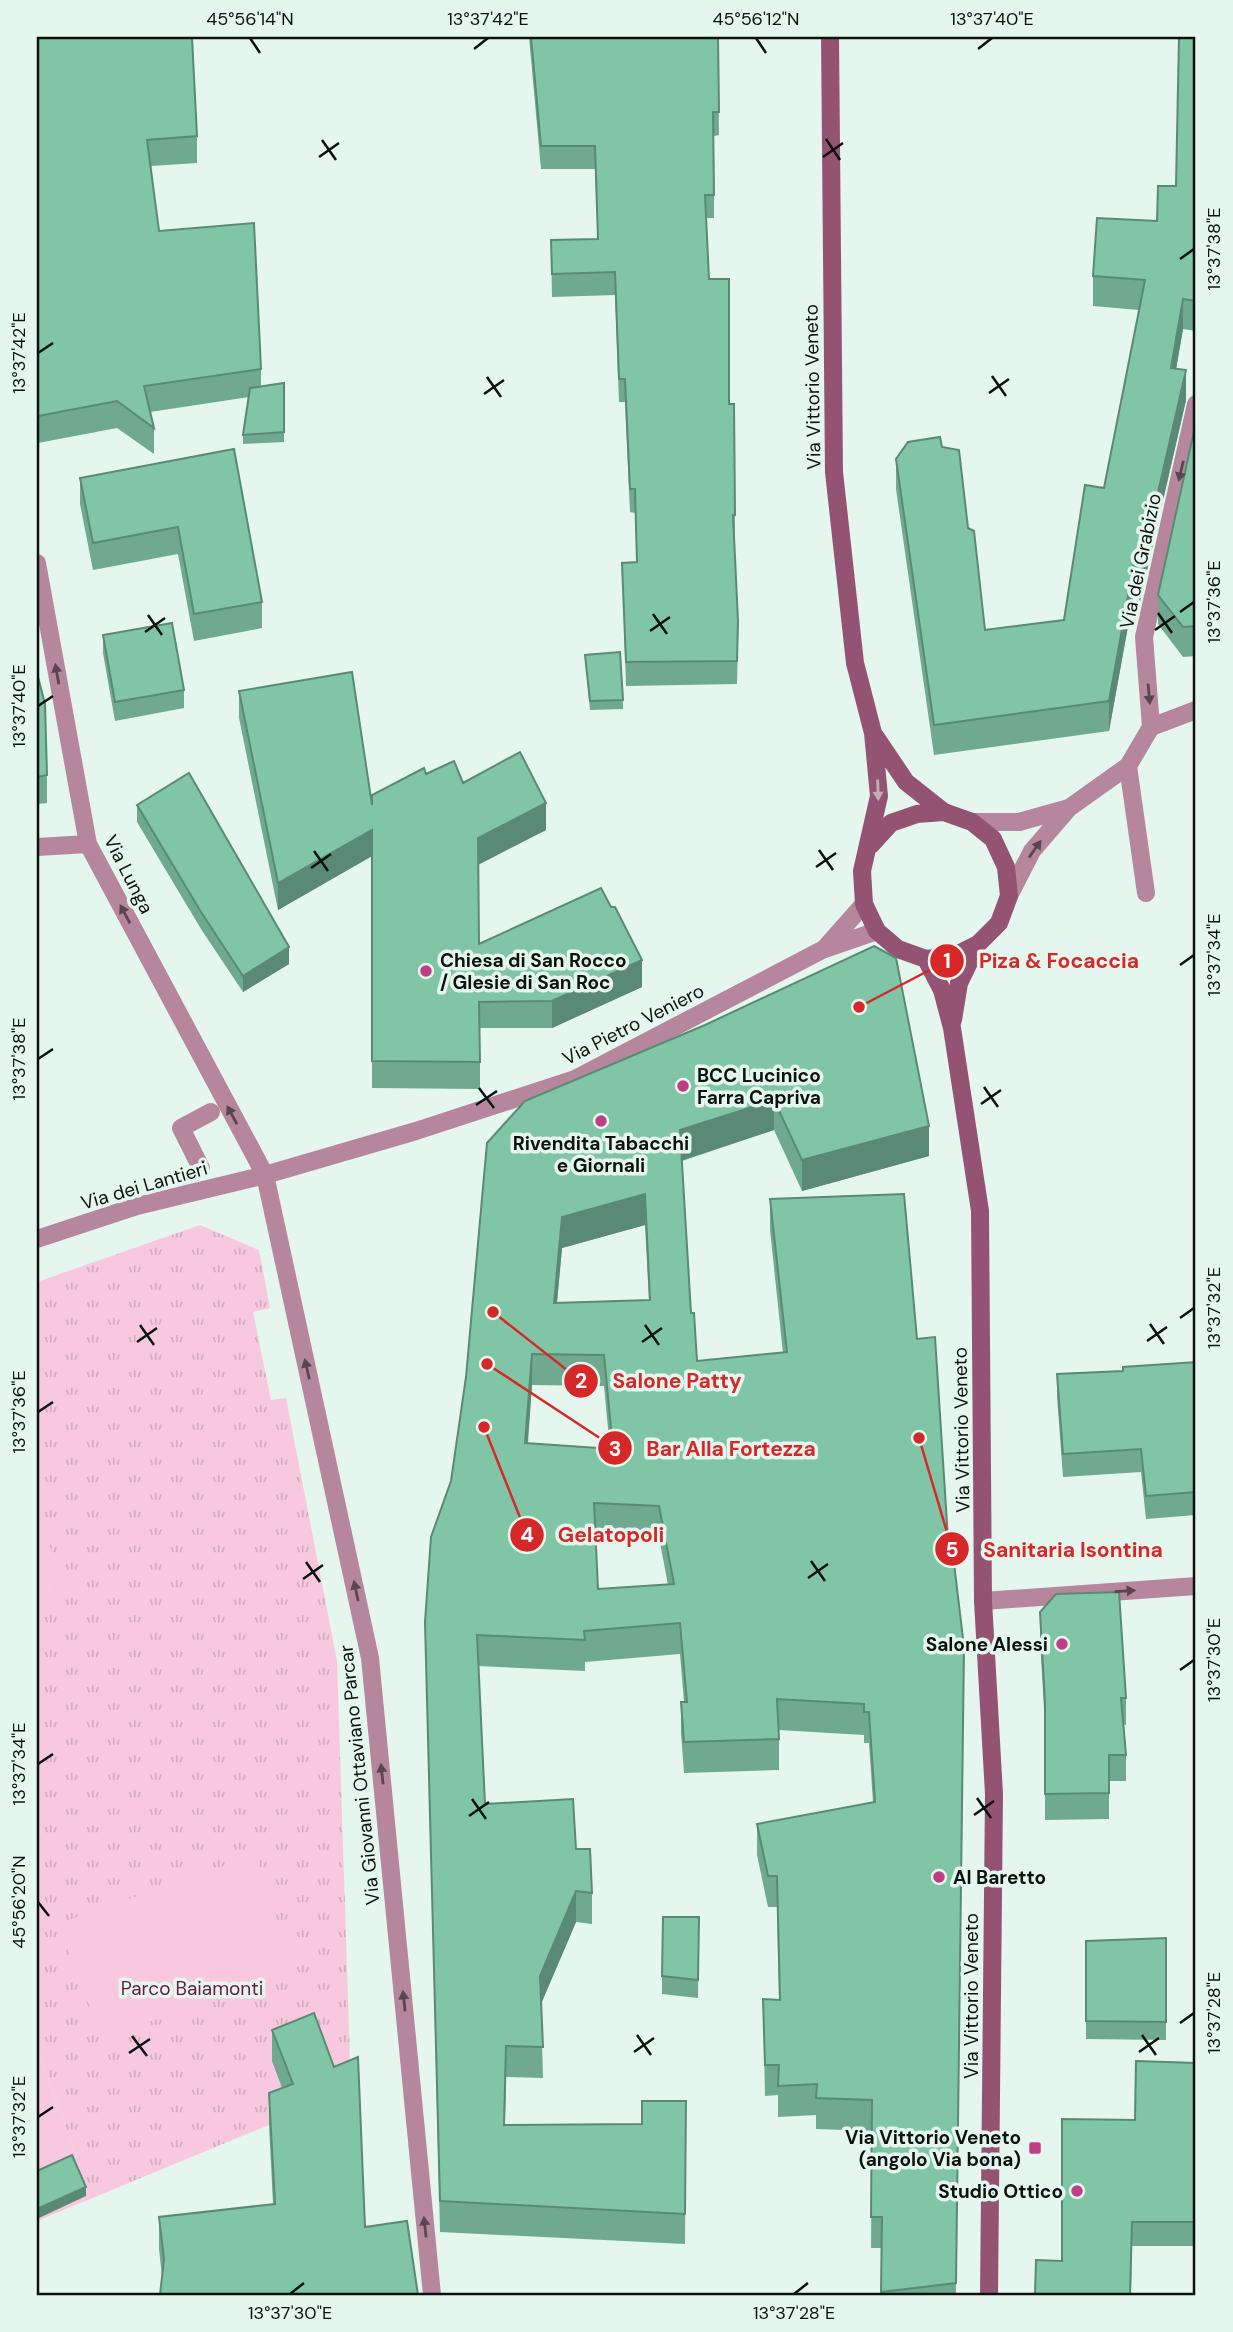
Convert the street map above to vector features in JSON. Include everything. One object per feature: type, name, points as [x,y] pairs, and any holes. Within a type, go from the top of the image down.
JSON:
[{"type":"main road","name":"Via Vittorio Veneto","points":[[830,37],[834,472],[855,663],[873,733],[879,796],[870,846],[862,871],[864,904],[877,931],[898,949],[926,959],[954,956],[978,944],[999,923],[1009,896],[1006,867],[993,839],[972,821],[944,812],[906,782],[873,733]]},
{"type":"main road","name":"Via Vittorio Veneto","points":[[870,846],[891,823],[917,814],[944,812]]},
{"type":"main road","name":"Via Vittorio Veneto","points":[[952,1028],[959,983],[978,944]]},
{"type":"main road","name":"Via Vittorio Veneto","points":[[926,959],[942,990],[952,1028],[980,1211],[983,1601],[994,1794],[989,2295]]},
{"type":"street","name":"Via dei Grabizio","points":[[1151,727],[1144,637],[1196,404]]},
{"type":"street","name":"Via Lunga","points":[[37,563],[88,844],[265,1175]]},
{"type":"street","points":[[1009,896],[1032,851],[1069,808],[1128,766],[1151,727],[1196,710]]},
{"type":"street","points":[[1128,766],[1146,893]]},
{"type":"street","points":[[972,821],[1019,822],[1069,808]]},
{"type":"street","points":[[37,847],[88,844]]},
{"type":"street","name":"Via Pietro Veniero","points":[[822,950],[864,904]]},
{"type":"street","name":"Via Pietro Veniero","points":[[265,1175],[416,1131],[575,1079],[822,950],[877,931]]},
{"type":"street","points":[[201,1168],[181,1128],[211,1112]]},
{"type":"street","name":"Via dei Lantieri","points":[[37,1239],[137,1206],[265,1175]]},
{"type":"street","name":"Via Giovanni Ottaviano Parcar","points":[[265,1175],[370,1658],[432,2295]]},
{"type":"street","points":[[983,1601],[1196,1586]]},
{"type":"green space","name":"Parco Baiamonti","points":[[200,1225],[259,1250],[270,1308],[253,1312],[271,1400],[286,1398],[337,1661],[351,2091],[90,2199],[37,2045],[37,1282]]},
{"type":"green space","points":[[37,1508],[63,1584],[37,1593]]},
{"type":"green space","points":[[254,1855],[295,1970],[101,2039],[60,1923]]},
{"type":"green space","points":[[37,2045],[90,2199],[37,2221]]},
{"type":"building","points":[[37,37],[192,37],[197,136],[147,140],[159,231],[254,223],[261,369],[144,386],[154,428],[117,401],[38,416]]},
{"type":"building","points":[[531,37],[718,37],[719,112],[713,112],[714,195],[705,195],[709,279],[729,279],[729,404],[734,404],[733,515],[737,661],[626,662],[622,563],[637,562],[635,489],[630,489],[625,379],[619,379],[615,272],[552,274],[551,240],[598,239],[595,146],[541,146]]},
{"type":"building","points":[[1179,37],[1196,37],[1196,301],[1183,299],[1171,368],[1186,370],[1140,571],[1134,563],[1109,701],[934,725],[896,459],[908,442],[940,437],[942,447],[959,450],[968,528],[974,531],[985,630],[1064,620],[1085,485],[1104,488],[1145,280],[1093,276],[1097,218],[1157,221],[1158,186],[1176,186]]},
{"type":"building","points":[[284,383],[284,432],[243,435],[250,388]]},
{"type":"building","points":[[1196,422],[1196,626],[1183,627],[1158,595]]},
{"type":"building","points":[[234,449],[262,602],[194,614],[178,527],[93,543],[80,478]]},
{"type":"building","points":[[172,623],[184,690],[115,702],[103,635]]},
{"type":"building","points":[[620,652],[623,700],[590,701],[585,655]]},
{"type":"building","points":[[352,672],[372,805],[372,795],[424,768],[426,774],[454,761],[463,783],[520,752],[546,803],[478,838],[479,944],[601,888],[611,907],[615,907],[642,960],[552,1001],[479,1002],[480,1062],[372,1061],[372,830],[278,883],[239,691]]},
{"type":"building","points":[[37,673],[45,704],[47,775],[37,777]]},
{"type":"building","points":[[189,773],[289,947],[243,976],[137,805]]},
{"type":"building","points":[[874,946],[896,958],[929,1126],[802,1160],[774,1100],[680,1130],[691,1313],[694,1313],[697,1361],[787,1352],[770,1199],[904,1194],[917,1339],[935,1337],[948,1539],[951,1538],[964,1647],[956,2283],[881,2292],[882,2217],[871,2217],[872,2100],[816,2098],[817,2084],[778,2086],[779,2065],[765,2065],[763,1999],[780,2000],[777,1876],[768,1876],[757,1824],[875,1802],[869,1712],[864,1712],[864,1704],[777,1699],[779,1739],[684,1742],[681,1702],[687,1702],[680,1623],[584,1631],[585,1640],[477,1635],[485,1804],[573,1799],[576,1849],[590,1849],[592,1893],[576,1891],[540,1976],[543,2047],[506,2046],[504,2125],[642,2124],[642,2101],[686,2101],[685,2214],[440,2201],[425,1622],[431,1537],[451,1481],[466,1377],[487,1143],[525,1101],[705,1025]],"holes":[[[645,1194],[650,1300],[554,1303],[562,1217]],[[532,1354],[604,1355],[613,1449],[525,1443]],[[594,1503],[659,1506],[674,1584],[598,1589]]]},
{"type":"building","points":[[1196,1362],[1196,1492],[1146,1496],[1141,1449],[1063,1454],[1057,1374],[1123,1371],[1123,1367]]},
{"type":"building","points":[[1119,1592],[1126,1698],[1121,1698],[1126,1755],[1109,1755],[1109,1793],[1045,1794],[1045,1703],[1040,1612],[1056,1594]]},
{"type":"building","points":[[663,1917],[699,1917],[698,1980],[662,1976]]},
{"type":"building","points":[[1166,1938],[1166,2022],[1086,2021],[1086,1941]]},
{"type":"building","points":[[314,2013],[334,2067],[358,2057],[365,2227],[407,2221],[418,2295],[160,2295],[164,2259],[159,2217],[275,2204],[269,2093],[293,2084],[272,2030]]},
{"type":"building","points":[[1136,2061],[1196,2063],[1196,2222],[1132,2222],[1130,2295],[1035,2295],[1036,2260],[1062,2261],[1062,2119],[1135,2120]]},
{"type":"building","points":[[72,2155],[86,2187],[37,2209],[37,2171]]},
{"type":"place","name":"Chiesa di San Rocco / Glesie di San Roc","points":[[426,971]]},
{"type":"place","name":"Piza & Focaccia","points":[[859,1007]]},
{"type":"place","name":"BCC Lucinico Farra Capriva","points":[[683,1086]]},
{"type":"place","name":"Rivendita Tabacchi e Giornali","points":[[601,1121]]},
{"type":"place","name":"Salone Patty","points":[[493,1312]]},
{"type":"place","name":"Bar Alla Fortezza","points":[[487,1364]]},
{"type":"place","name":"Gelatopoli","points":[[484,1427]]},
{"type":"place","name":"Sanitaria Isontina","points":[[919,1438]]},
{"type":"place","name":"Salone Alessi","points":[[1062,1644]]},
{"type":"place","name":"Al Baretto","points":[[939,1877]]},
{"type":"place","name":"Via Vittorio Veneto (angolo Via bona)","points":[[1035,2148]]},
{"type":"place","name":"Studio Ottico","points":[[1077,2191]]}]
